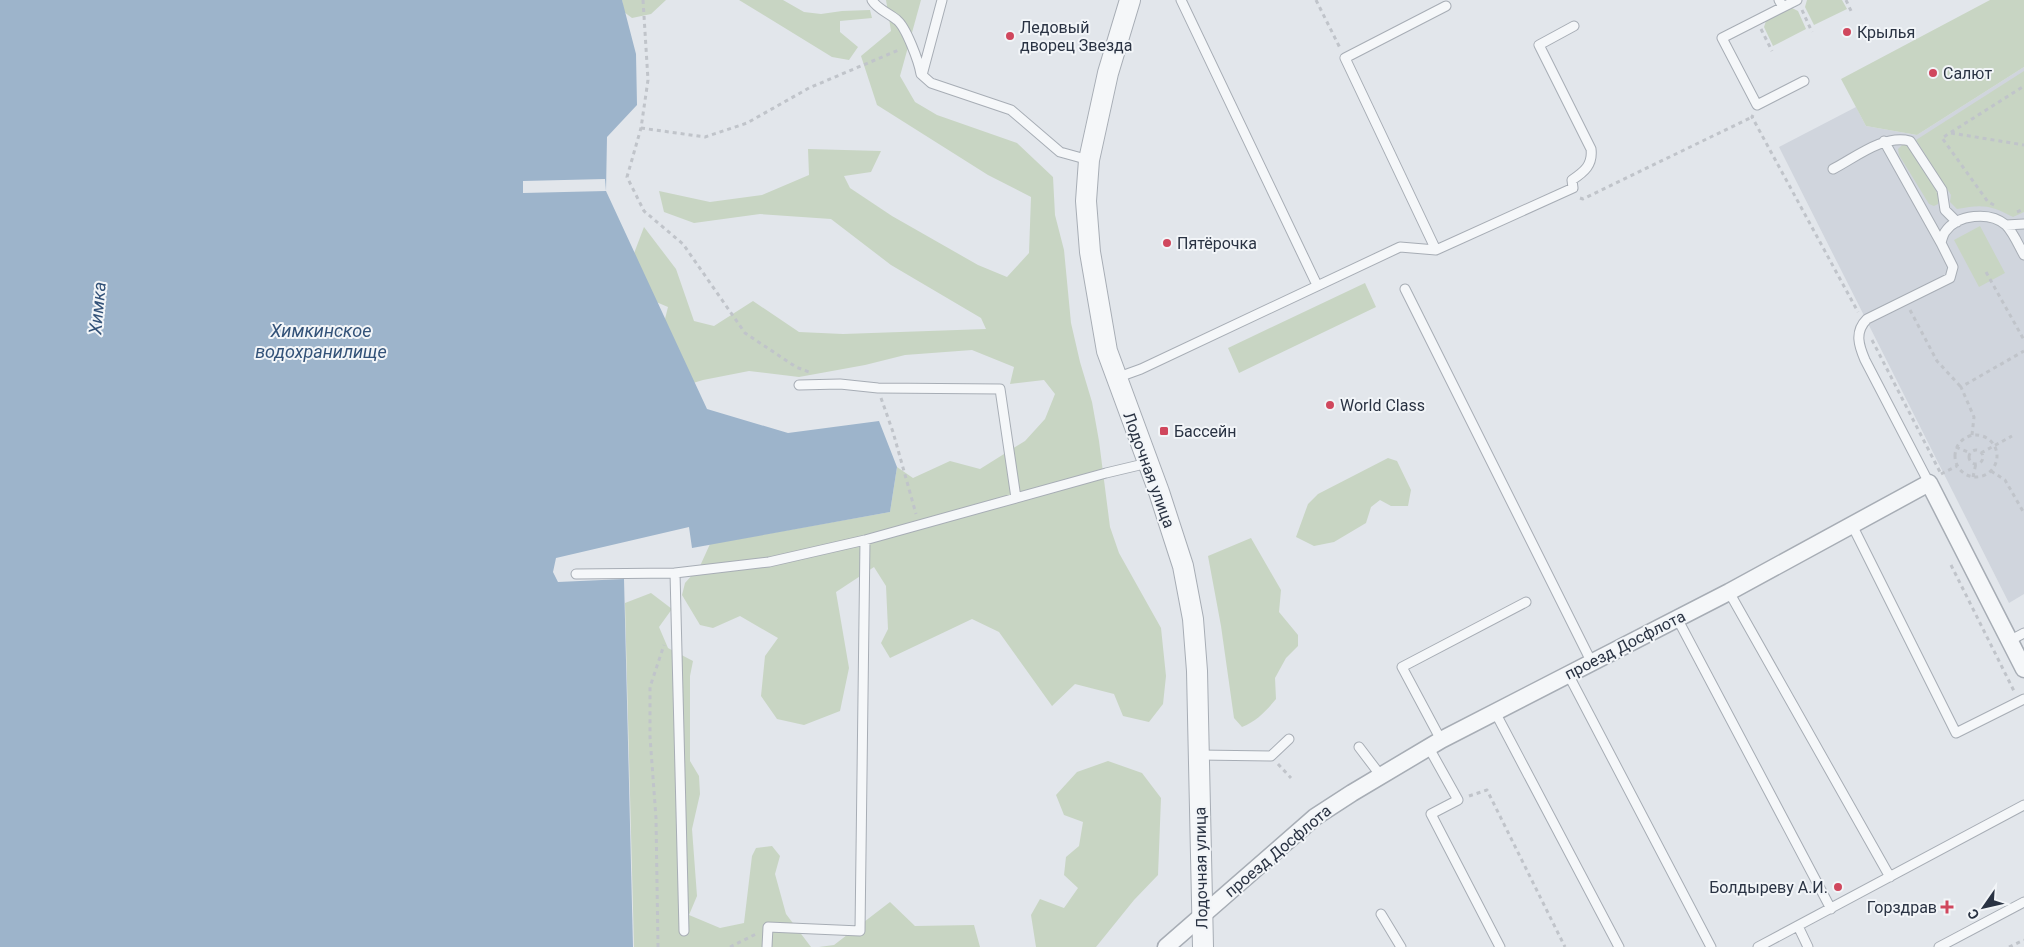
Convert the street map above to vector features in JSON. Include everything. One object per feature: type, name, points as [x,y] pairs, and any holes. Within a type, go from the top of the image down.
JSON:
[{"type":"street","name":"Лодочная улица","points":[[1130,0],[1108,73],[1090,160],[1086,201],[1090,252],[1108,351],[1183,566],[1193,619],[1199,755],[1203,947]]},
{"type":"street","name":"проезд Досфлота","points":[[1166,947],[1315,817],[1382,776],[1435,744],[1591,661],[1729,592],[1938,479]]},
{"type":"street","points":[[1938,479],[2009,641],[2024,669]]},
{"type":"lane","points":[[872,0],[874,4],[899,21],[918,60],[922,75],[930,83],[1011,110],[1060,152],[1090,160]]},
{"type":"lane","points":[[922,75],[942,0]]},
{"type":"lane","points":[[1181,0],[1317,285]]},
{"type":"lane","points":[[1799,4],[1781,4],[1757,20],[1722,38],[1757,105],[1804,81]]},
{"type":"lane","points":[[1436,250],[1345,58],[1446,6]]},
{"type":"lane","points":[[1116,378],[1141,369],[1400,247],[1436,250],[1573,188],[1572,180],[1584,172],[1590,163],[1591,149],[1539,45],[1574,26]]},
{"type":"lane","points":[[1833,169],[1884,142],[1893,139],[1910,141],[1942,190],[1945,210],[1956,222]]},
{"type":"lane","points":[[1884,142],[1953,267],[1950,278],[1863,323],[1857,341],[1865,360],[1938,479]]},
{"type":"lane","points":[[1941,243],[1945,231],[1956,222],[1972,217],[1990,216],[2006,225],[2024,255]]},
{"type":"lane","points":[[2006,225],[2024,224]]},
{"type":"lane","points":[[1405,290],[1591,661]]},
{"type":"lane","points":[[800,385],[840,384],[878,388],[1000,389],[1016,498]]},
{"type":"lane","points":[[576,574],[675,573],[769,562],[865,540],[1148,462]]},
{"type":"lane","points":[[1852,525],[1956,734],[2022,701]]},
{"type":"lane","points":[[767,947],[768,927],[860,931],[865,540]]},
{"type":"lane","points":[[675,573],[684,931]]},
{"type":"lane","points":[[1729,592],[1890,877]]},
{"type":"lane","points":[[1500,947],[1431,814],[1458,800],[1402,667],[1526,602]]},
{"type":"lane","points":[[1677,618],[1830,909]]},
{"type":"lane","points":[[2009,641],[2024,633]]},
{"type":"lane","points":[[1568,674],[1711,947]]},
{"type":"lane","points":[[1495,712],[1619,947]]},
{"type":"lane","points":[[1199,755],[1271,756],[1289,739]]},
{"type":"lane","points":[[1359,747],[1382,776]]},
{"type":"lane","points":[[1758,947],[2024,805]]},
{"type":"lane","points":[[1939,947],[2024,902]]},
{"type":"lane","points":[[1381,914],[1401,947]]},
{"type":"lane","points":[[1798,926],[1808,947]]},
{"type":"path","points":[[643,0],[648,80],[641,128],[627,177],[644,211],[682,244],[745,333],[796,367],[814,374]]},
{"type":"path","points":[[1316,0],[1345,58]]},
{"type":"path","points":[[1846,0],[1852,13]]},
{"type":"path","points":[[1799,4],[1812,32]]},
{"type":"path","points":[[1757,20],[1772,52]]},
{"type":"path","points":[[641,128],[705,137],[747,123],[809,88],[910,45]]},
{"type":"path","points":[[1996,206],[1988,202],[1942,138],[2024,86]]},
{"type":"path","points":[[1573,188],[1578,197],[1583,199],[1752,117],[1757,105]]},
{"type":"path","points":[[1752,117],[1863,323],[1938,479],[1957,466]]},
{"type":"path","points":[[1950,133],[2024,145]]},
{"type":"path","points":[[2014,214],[2024,209]]},
{"type":"path","points":[[1986,272],[2024,340]]},
{"type":"path","points":[[1905,301],[1937,361],[1961,387],[1974,417],[1972,435]]},
{"type":"path","points":[[1961,387],[2024,351]]},
{"type":"path","points":[[878,388],[893,432],[919,525]]},
{"type":"path","points":[[1972,435],[1984,436],[1994,446],[1997,458],[1991,471],[1985,476],[1973,477],[1964,474],[1957,466],[1954,456],[1956,447],[1963,439],[1972,435]]},
{"type":"path","points":[[1981,453],[2012,436]]},
{"type":"path","points":[[1956,447],[1970,453]]},
{"type":"path","points":[[1970,453],[1975,450],[1981,453]]},
{"type":"path","points":[[1970,453],[1969,460],[1976,463]]},
{"type":"path","points":[[1973,477],[1976,463],[1982,459],[1981,453]]},
{"type":"path","points":[[1991,471],[2004,480],[2024,513]]},
{"type":"path","points":[[1949,560],[2022,701]]},
{"type":"path","points":[[658,947],[656,818],[650,737],[650,687],[665,644]]},
{"type":"path","points":[[1271,756],[1291,778]]},
{"type":"path","points":[[1472,795],[1487,790],[1565,947]]},
{"type":"path","points":[[730,947],[768,927]]},
{"type":"path","points":[[2009,947],[2024,940]]},
{"type":"shaded area","points":[[2024,67],[2024,594],[2009,603],[1779,147],[1856,107],[1866,126],[1917,135]]},
{"type":"green space","points":[[622,0],[666,0],[651,14],[632,18],[624,12]]},
{"type":"green space","points":[[739,0],[783,0],[804,12],[821,14],[870,10],[872,18],[840,21],[840,32],[858,47],[849,60],[832,57]]},
{"type":"green space","points":[[886,0],[921,0],[900,76],[915,102],[937,115],[1017,143],[1053,177],[1055,215],[1064,250],[1071,323],[1092,402],[1110,527],[1119,553],[1161,628],[1166,676],[1163,704],[1149,722],[1123,716],[1114,694],[1075,684],[1052,706],[999,632],[972,619],[890,658],[881,643],[888,629],[886,586],[874,567],[836,592],[849,668],[840,711],[804,725],[777,719],[761,696],[765,656],[778,638],[740,616],[713,628],[700,625],[682,595],[685,583],[700,566],[710,544],[890,512],[897,467],[913,478],[950,461],[980,469],[1025,441],[1045,419],[1055,394],[1044,380],[1010,384],[1014,367],[972,350],[905,355],[865,365],[799,377],[749,371],[703,380],[680,387],[663,327],[668,307],[642,296],[633,256],[644,227],[676,269],[694,321],[714,326],[753,301],[799,332],[843,334],[986,329],[981,318],[891,265],[831,219],[760,214],[694,223],[664,212],[659,191],[710,202],[762,195],[809,175],[808,149],[881,151],[871,172],[844,176],[850,188],[892,216],[978,265],[1007,277],[1029,253],[1031,197],[988,175],[877,105],[861,56],[891,31]]},
{"type":"green space","points":[[1807,0],[1842,0],[1847,9],[1814,25],[1805,7]]},
{"type":"green space","name":"Салют","points":[[1990,0],[2024,0],[2024,67],[1917,135],[1866,126],[1841,79]]},
{"type":"green space","points":[[1792,8],[1798,11],[1806,29],[1773,46],[1764,27],[1766,21]]},
{"type":"green space","points":[[2024,71],[2024,212],[2013,217],[1986,207],[1973,206],[1957,209],[1950,202],[1951,195],[1916,140]]},
{"type":"green space","points":[[1903,144],[1908,145],[1913,150],[1939,196],[1938,204],[1934,206],[1929,204],[1899,155],[1898,149]]},
{"type":"green space","points":[[1980,226],[2005,273],[1979,287],[1954,240]]},
{"type":"green space","points":[[1365,283],[1376,307],[1239,373],[1228,348]]},
{"type":"green space","points":[[1388,458],[1397,461],[1411,490],[1408,506],[1391,506],[1380,500],[1371,507],[1366,523],[1334,542],[1314,546],[1296,537],[1308,504],[1318,494]]},
{"type":"green space","points":[[1251,538],[1281,590],[1279,612],[1298,635],[1298,646],[1286,658],[1275,678],[1276,699],[1261,715],[1242,727],[1234,718],[1221,626],[1208,556]]},
{"type":"green space","points":[[651,593],[672,609],[659,627],[668,648],[693,661],[690,676],[690,761],[699,776],[700,794],[692,829],[697,896],[689,915],[720,928],[744,923],[752,856],[756,848],[772,846],[780,856],[775,874],[786,914],[811,947],[634,947],[625,603]]},
{"type":"green space","points":[[1108,761],[1142,773],[1161,798],[1158,875],[1134,900],[1096,947],[1036,947],[1031,915],[1040,899],[1064,908],[1078,888],[1064,875],[1066,857],[1079,846],[1083,822],[1064,815],[1056,795],[1077,772]]},
{"type":"green space","points":[[890,902],[915,926],[974,925],[980,947],[819,947],[834,945]]},
{"type":"water","name":"Химкинское водохранилище","points":[[0,0],[622,0],[636,54],[637,105],[607,137],[606,191],[707,409],[788,433],[879,421],[897,467],[890,512],[692,548],[689,527],[556,558],[553,572],[558,582],[624,579],[633,947],[0,947]]},
{"type":"pier","points":[[605,179],[606,191],[523,193],[523,181]]},
{"type":"place","name":"Крылья","points":[[1847,32]]},
{"type":"place","name":"Ледовый дворец Звезда","points":[[1010,36]]},
{"type":"place","name":"Салют","points":[[1933,73]]},
{"type":"place","name":"Пятёрочка","points":[[1167,243]]},
{"type":"place","name":"World Class","points":[[1330,405]]},
{"type":"place","name":"Бассейн","points":[[1164,431]]},
{"type":"place","name":"Болдыреву А.И.","points":[[1838,887]]},
{"type":"place","name":"Горздрав","points":[[1947,907]]},
{"type":"water label","name":"Химка","points":[[97,308]]}]
